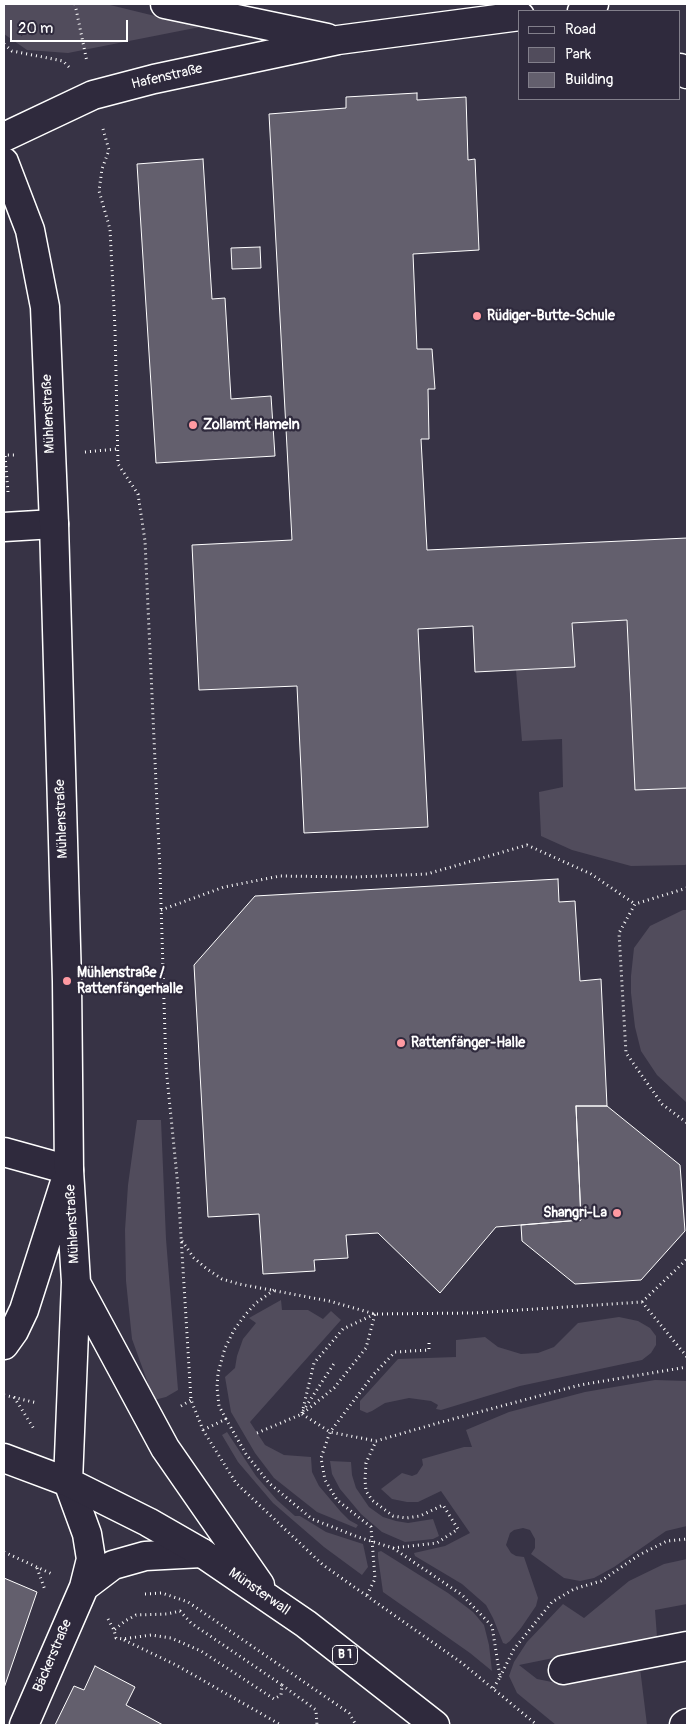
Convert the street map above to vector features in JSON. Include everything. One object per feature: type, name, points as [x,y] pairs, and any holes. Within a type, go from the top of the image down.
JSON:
[{"type":"main road","name":"Hafenstraße","points":[[165,4],[338,40]]},
{"type":"main road","name":"Hafenstraße","points":[[4,138],[93,95],[154,79],[338,40],[518,16]]},
{"type":"main road","name":"Mühlenstraße","points":[[4,162],[30,230],[45,307],[54,524],[67,990],[69,1170],[76,1282],[68,1482]]},
{"type":"main road","points":[[4,527],[54,524]]},
{"type":"main road","points":[[4,1152],[69,1170],[24,1310],[14,1330],[4,1344]]},
{"type":"main road","points":[[76,1282],[165,1448],[268,1597]]},
{"type":"main road","name":"B 1","points":[[4,1458],[68,1482]]},
{"type":"main road","name":"Münsterwall","points":[[68,1482],[148,1522],[202,1553],[306,1624],[435,1725]]},
{"type":"main road","name":"Bäckerstraße","points":[[24,1725],[80,1594],[91,1559],[87,1534],[68,1482]]},
{"type":"main road","name":"Bäckerstraße","points":[[80,1594],[113,1565],[145,1556],[202,1553]]},
{"type":"main road","points":[[563,1670],[687,1646]]},
{"type":"path","points":[[75,4],[93,95],[109,150],[102,169],[100,191],[110,228],[115,328],[118,464],[138,494],[145,541],[162,910],[166,1067],[178,1187],[191,1400],[203,1430],[236,1483],[323,1565],[462,1663],[536,1725]]},
{"type":"path","points":[[4,44],[12,51],[63,60],[93,95]]},
{"type":"path","points":[[162,910],[224,887],[280,876],[357,877],[427,874],[527,844],[591,874],[635,904]]},
{"type":"path","points":[[687,888],[635,904],[619,933],[626,1053],[662,1104],[687,1123]]},
{"type":"path","points":[[182,1241],[194,1258],[222,1279],[329,1301],[375,1314],[474,1313],[642,1302],[687,1259]]},
{"type":"path","points":[[274,1290],[256,1303],[245,1315],[234,1330],[225,1348],[218,1372],[217,1387],[219,1406],[226,1420],[246,1454],[269,1483],[312,1519],[371,1542],[393,1548],[462,1595],[492,1626],[500,1677]]},
{"type":"path","points":[[642,1302],[687,1357]]},
{"type":"path","points":[[257,1433],[302,1414],[334,1388],[366,1348],[375,1314]]},
{"type":"path","points":[[302,1414],[314,1363],[343,1329],[375,1314]]},
{"type":"path","points":[[367,1595],[374,1579],[371,1528],[338,1500],[325,1480],[321,1458],[330,1432],[358,1394],[395,1352],[429,1350],[430,1342]]},
{"type":"path","points":[[302,1414],[335,1362]]},
{"type":"path","points":[[302,1414],[330,1432],[376,1441],[438,1422],[580,1385],[687,1367]]},
{"type":"path","points":[[203,1430],[226,1420]]},
{"type":"path","points":[[376,1441],[366,1463],[366,1491],[372,1500],[393,1516],[406,1518],[420,1516],[443,1505],[458,1528],[437,1543],[393,1548]]},
{"type":"path","points":[[493,1689],[514,1649],[552,1602],[574,1589],[601,1581],[639,1555],[667,1541],[687,1539]]},
{"type":"path","points":[[4,1552],[37,1568],[80,1594],[105,1613],[116,1638],[176,1665],[281,1725]]},
{"type":"path","points":[[37,1568],[44,1590],[80,1594]]},
{"type":"path","points":[[136,1595],[162,1593],[188,1602],[349,1712],[356,1725]]},
{"type":"path","points":[[114,1630],[125,1620],[136,1615],[167,1614],[180,1611],[191,1623],[316,1710],[317,1725]]},
{"type":"path","points":[[123,1640],[151,1635],[171,1638],[201,1651],[274,1699],[281,1695],[282,1685]]},
{"type":"green space","points":[[4,4],[106,4],[200,27],[68,53],[27,50],[4,34]]},
{"type":"green space","points":[[627,620],[635,790],[687,788],[687,864],[685,865],[631,866],[572,850],[541,836],[539,792],[563,787],[562,739],[522,741],[516,670],[575,667],[572,623]]},
{"type":"green space","points":[[683,910],[687,910],[687,1103],[657,1075],[641,1051],[635,1027],[631,993],[634,948],[650,926]]},
{"type":"green space","points":[[137,1120],[161,1120],[166,1239],[178,1390],[166,1397],[154,1400],[132,1339],[126,1281],[125,1230],[128,1185]]},
{"type":"green space","points":[[281,1300],[282,1310],[308,1310],[323,1319],[331,1311],[341,1320],[250,1422],[265,1445],[284,1455],[311,1457],[312,1472],[319,1486],[349,1520],[358,1525],[356,1528],[317,1512],[274,1478],[255,1453],[231,1412],[225,1377],[235,1368],[243,1339],[256,1323],[249,1318]]},
{"type":"green space","points":[[619,1317],[638,1321],[650,1328],[656,1336],[656,1345],[651,1353],[642,1360],[520,1386],[441,1410],[436,1409],[438,1405],[431,1401],[409,1398],[385,1403],[367,1413],[360,1410],[360,1401],[398,1359],[456,1357],[456,1340],[485,1337],[498,1347],[521,1354],[538,1353],[554,1347],[578,1323]]},
{"type":"green space","points":[[655,1380],[687,1381],[687,1526],[666,1531],[614,1567],[594,1578],[580,1581],[564,1578],[531,1554],[535,1548],[535,1539],[530,1530],[523,1528],[514,1530],[510,1533],[506,1545],[511,1553],[524,1557],[538,1598],[536,1606],[521,1628],[510,1641],[506,1644],[503,1643],[486,1605],[462,1584],[415,1556],[414,1553],[445,1546],[470,1533],[441,1491],[418,1502],[407,1502],[392,1499],[381,1489],[402,1473],[412,1476],[417,1474],[423,1465],[422,1459],[464,1447],[472,1447],[466,1430],[509,1412],[585,1392]]},
{"type":"green space","points":[[227,1432],[256,1476],[277,1500],[295,1516],[300,1516],[326,1532],[363,1544],[368,1567],[362,1575],[324,1547],[273,1503],[238,1462],[222,1435]]},
{"type":"green space","points":[[330,1461],[351,1462],[356,1488],[369,1507],[383,1517],[408,1523],[433,1519],[439,1536],[433,1539],[405,1542],[382,1532],[361,1514],[340,1489],[332,1474]]},
{"type":"green space","points":[[381,1551],[448,1593],[473,1612],[484,1625],[492,1671],[470,1653],[383,1592],[378,1557],[378,1552]]},
{"type":"green space","points":[[687,1559],[687,1604],[655,1610],[657,1637],[519,1665],[537,1679],[557,1683],[640,1668],[647,1725],[556,1725],[517,1693],[509,1676],[514,1662],[527,1642],[563,1604],[584,1618],[629,1581],[664,1564]]},
{"type":"building","points":[[417,93],[417,100],[466,97],[468,160],[475,159],[479,250],[413,254],[417,349],[432,349],[435,389],[428,389],[429,439],[421,439],[427,550],[687,538],[687,788],[635,790],[627,620],[572,623],[575,667],[475,672],[473,626],[418,629],[428,827],[304,833],[297,686],[199,690],[192,545],[292,540],[269,114],[346,108],[346,97]]},
{"type":"building","points":[[203,159],[212,299],[225,298],[231,399],[271,396],[275,456],[156,463],[137,164]]},
{"type":"building","points":[[260,247],[261,268],[232,269],[231,248]]},
{"type":"building","name":"Rattenfänger-Halle","points":[[558,879],[559,902],[575,901],[580,981],[601,979],[607,1106],[576,1106],[581,1220],[496,1227],[440,1293],[378,1233],[346,1235],[348,1258],[314,1260],[315,1271],[263,1274],[259,1214],[208,1217],[194,965],[255,896]]},
{"type":"building","points":[[576,1106],[607,1106],[680,1165],[685,1231],[641,1280],[575,1284],[522,1241],[521,1225],[581,1220]]},
{"type":"building","points":[[4,1578],[37,1592],[4,1688]]},
{"type":"building","points":[[95,1666],[135,1687],[126,1705],[163,1725],[55,1725],[74,1686],[84,1690]]},
{"type":"place","name":"Rüdiger-Butte-Schule","points":[[477,316]]},
{"type":"place","name":"Zollamt Hameln","points":[[193,425]]},
{"type":"place","name":"Mühlenstraße / Rattenfängerhalle","points":[[67,981]]},
{"type":"place","name":"Rattenfänger-Halle","points":[[401,1043]]},
{"type":"place","name":"Shangri-La","points":[[617,1213]]}]
